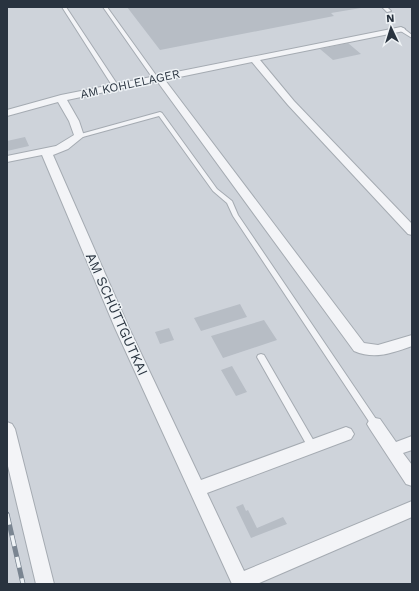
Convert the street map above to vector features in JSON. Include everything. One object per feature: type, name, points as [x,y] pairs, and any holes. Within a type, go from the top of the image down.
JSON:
[{"type":"street","name":"AM KOHLELAGER","points":[[7,113],[61,98],[401,29]]},
{"type":"street","points":[[254,59],[291,103],[412,232]]},
{"type":"street","points":[[157,78],[359,347],[366,352],[376,352],[412,340]]},
{"type":"street","points":[[61,98],[74,121],[79,136]]},
{"type":"street","name":"AM SCHÜTTGUTKAI","points":[[79,136],[64,146],[47,154],[122,328],[240,583]]},
{"type":"street","name":"AM SCHÜTTGUTKAI","points":[[7,159],[64,146]]},
{"type":"street","points":[[375,424],[412,479]]},
{"type":"street","points":[[7,429],[45,584]]},
{"type":"street","points":[[197,489],[346,434]]},
{"type":"street","points":[[393,450],[412,443]]},
{"type":"street","points":[[240,583],[412,509]]},
{"type":"lane","points":[[64,7],[116,87]]},
{"type":"lane","points":[[105,7],[157,78]]},
{"type":"lane","points":[[384,7],[390,11]]},
{"type":"lane","points":[[401,29],[412,37]]},
{"type":"lane","points":[[79,136],[160,114],[215,190],[230,202],[235,215],[375,424]]},
{"type":"lane","points":[[260,357],[312,446]]},
{"type":"shaded area","points":[[7,7],[412,7],[412,584],[7,584]]},
{"type":"building","points":[[127,7],[361,8],[331,13],[334,16],[160,50]]},
{"type":"building","points":[[348,43],[361,54],[333,60],[320,49]]},
{"type":"building","points":[[25,137],[29,146],[7,151],[7,141]]},
{"type":"building","points":[[240,304],[247,317],[201,331],[194,318]]},
{"type":"building","points":[[264,320],[277,340],[223,358],[211,336]]},
{"type":"building","points":[[169,328],[174,340],[160,344],[155,332]]},
{"type":"building","points":[[232,366],[247,392],[236,396],[221,370]]},
{"type":"building","points":[[243,504],[246,511],[248,510],[257,528],[283,517],[287,524],[251,538],[236,507]]},
{"type":"railway","points":[[7,514],[23,584]]}]
